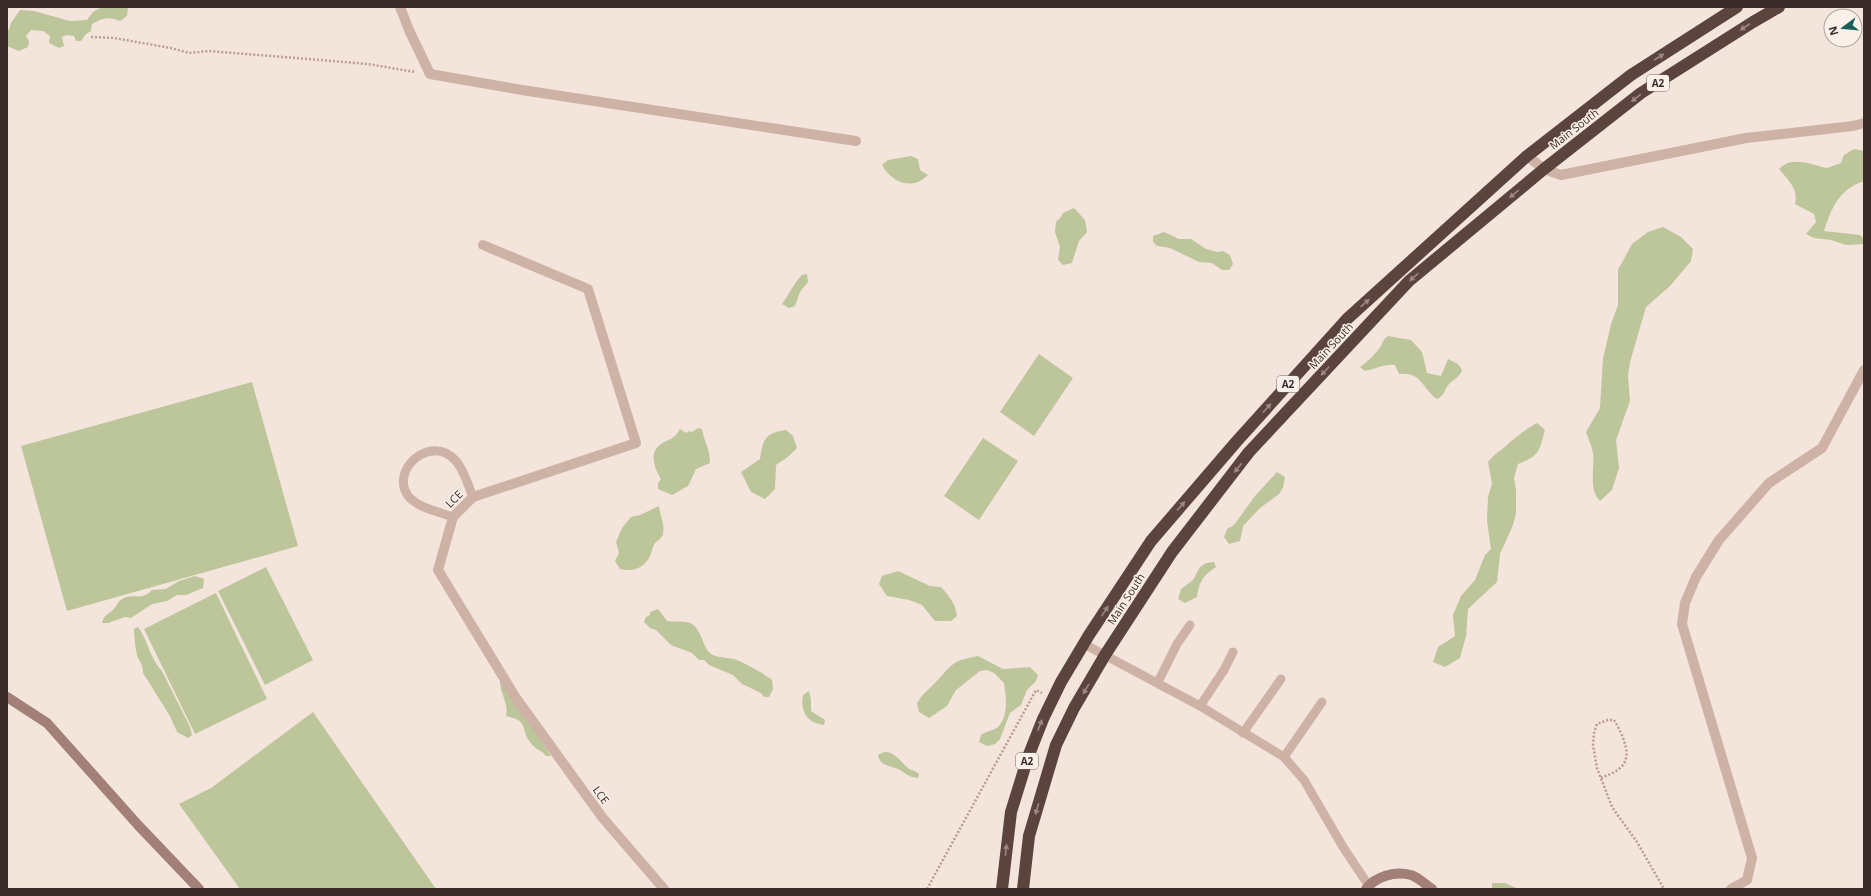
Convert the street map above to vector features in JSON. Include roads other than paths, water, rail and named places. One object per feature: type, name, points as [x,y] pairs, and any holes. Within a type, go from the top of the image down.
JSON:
[{"type":"highway","name":"Main South","points":[[1002,889],[1011,812],[1028,757],[1043,719],[1053,697],[1084,644],[1150,541],[1237,441],[1347,319],[1527,156],[1631,75],[1737,7]]},
{"type":"highway","name":"Main South","points":[[1023,889],[1029,836],[1056,745],[1074,708],[1105,655],[1172,552],[1250,452],[1409,281],[1544,169],[1641,94],[1779,7]]},
{"type":"street","points":[[400,7],[430,74],[522,90],[856,141]]},
{"type":"street","points":[[1527,156],[1544,169],[1561,175],[1746,138],[1853,126],[1864,123]]},
{"type":"street","name":"LCE","points":[[483,245],[588,289],[636,443],[473,497],[453,517],[438,570],[516,698],[602,817],[664,889]]},
{"type":"street","points":[[1731,889],[1747,880],[1752,858],[1682,624],[1685,603],[1696,578],[1719,540],[1769,483],[1822,448],[1864,370]]},
{"type":"street","points":[[7,697],[47,723],[138,825],[199,889]]},
{"type":"street","points":[[1368,887],[1372,881],[1391,874],[1412,875],[1432,889]]},
{"type":"lane","points":[[453,517],[417,503],[408,496],[404,477],[407,468],[413,460],[420,454],[430,451],[439,451],[448,454],[456,460],[461,468],[473,497]]},
{"type":"lane","points":[[1158,682],[1177,644],[1190,626]]},
{"type":"lane","points":[[1084,644],[1158,682],[1284,757],[1304,780],[1368,887]]},
{"type":"lane","points":[[1200,706],[1224,670],[1233,652]]},
{"type":"lane","points":[[1243,733],[1281,679]]},
{"type":"lane","points":[[1284,757],[1322,702]]}]
